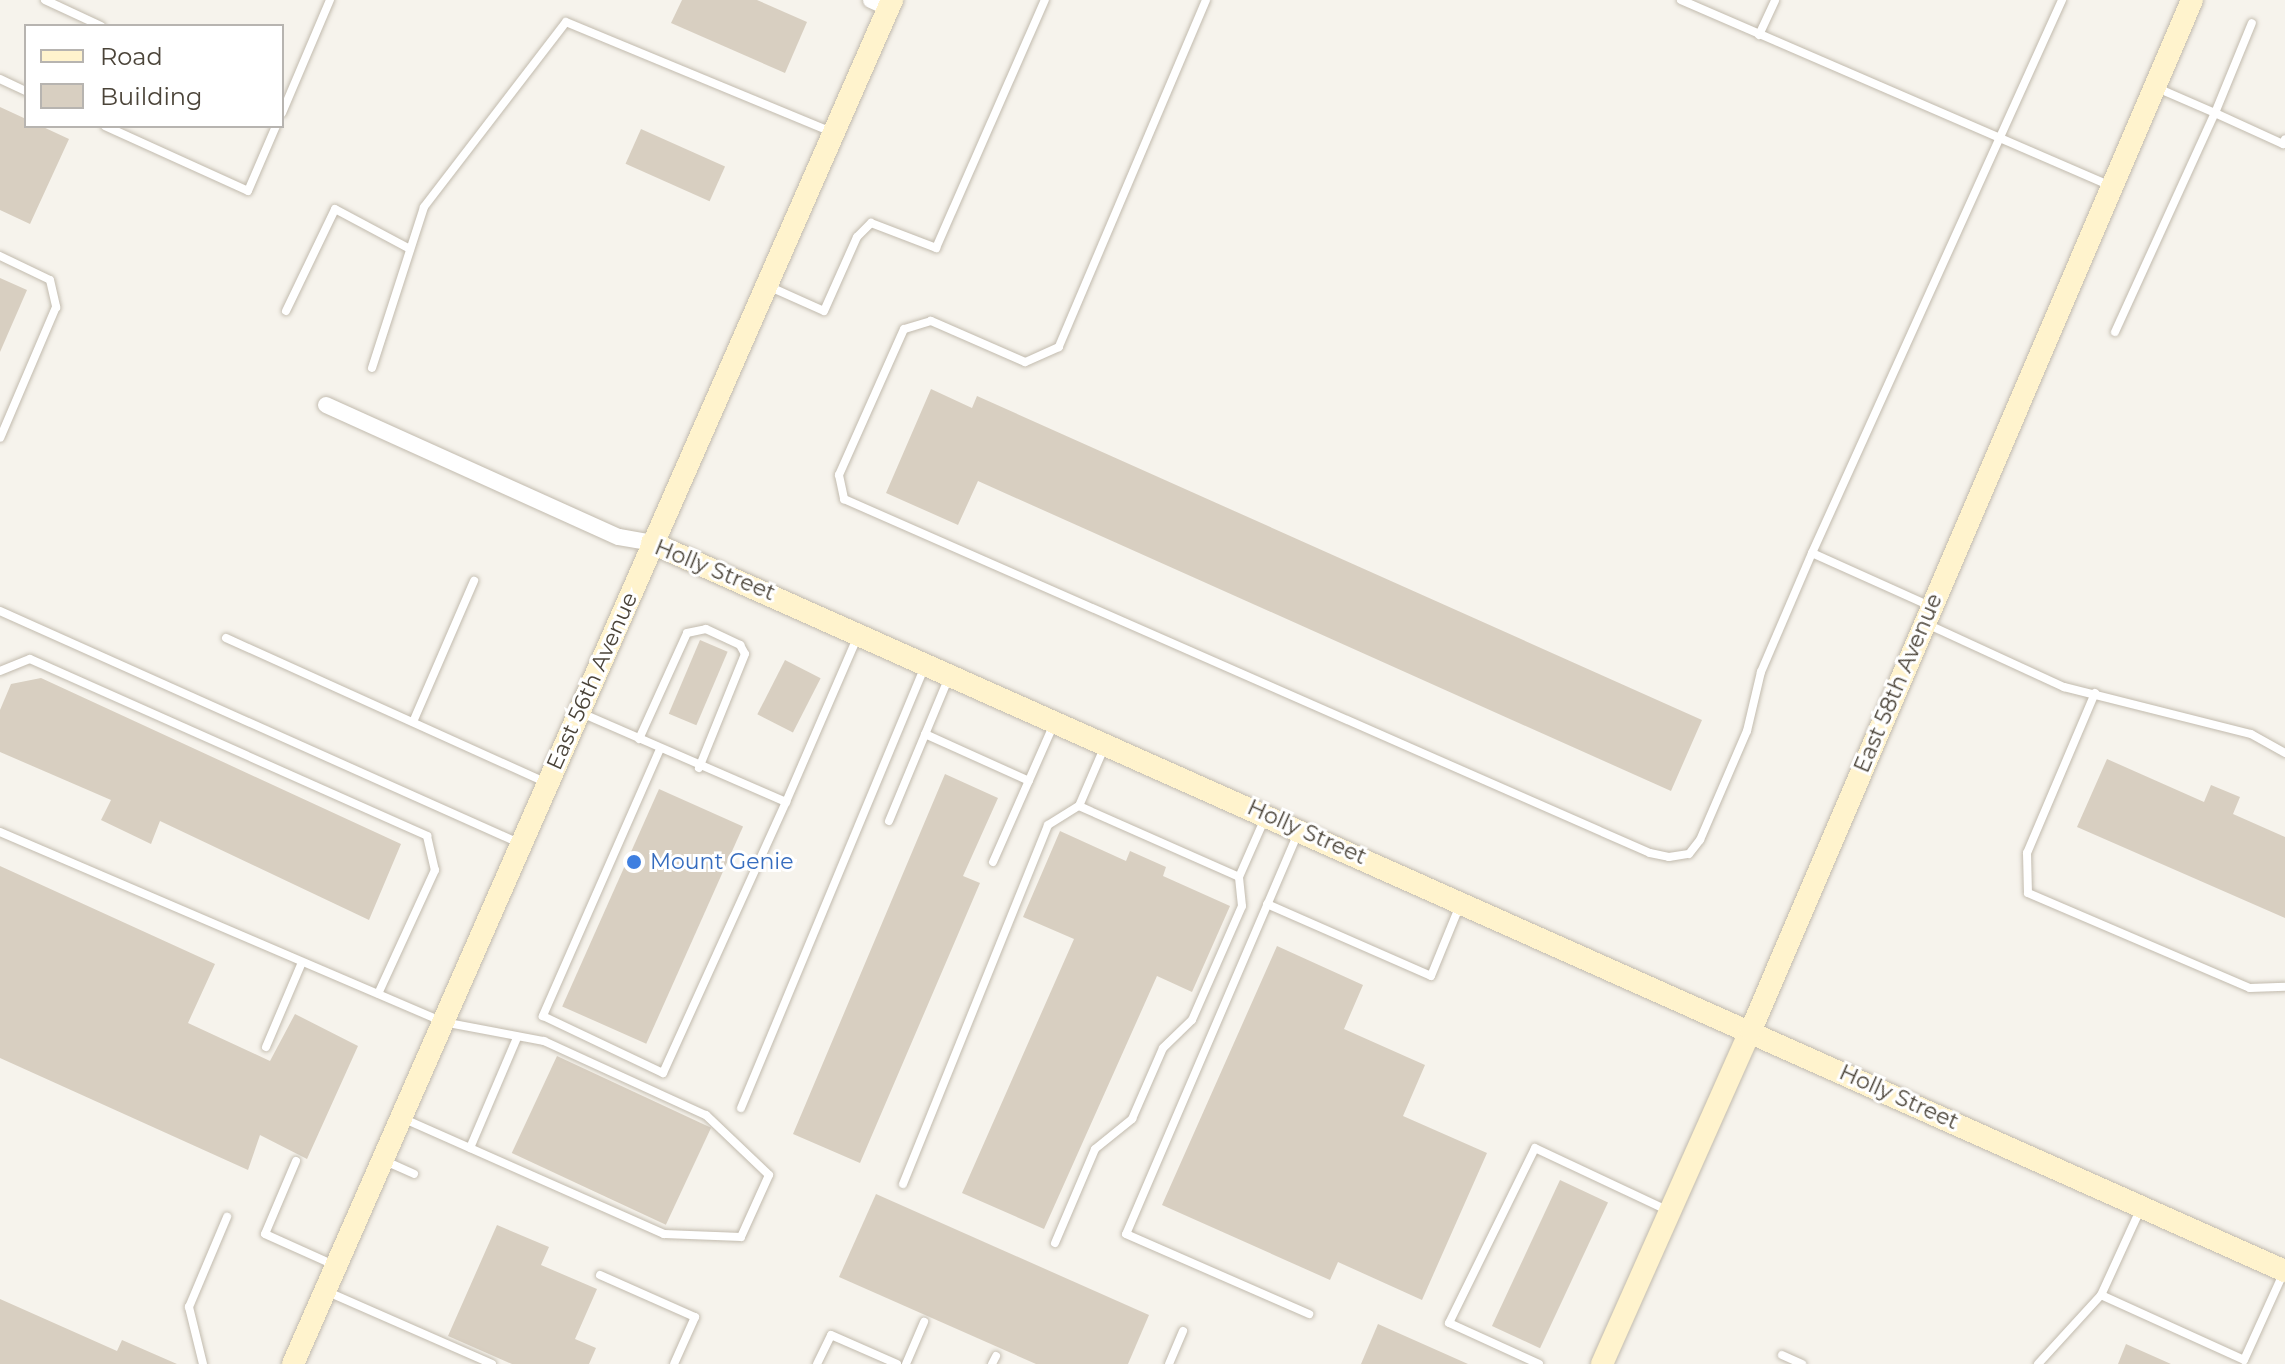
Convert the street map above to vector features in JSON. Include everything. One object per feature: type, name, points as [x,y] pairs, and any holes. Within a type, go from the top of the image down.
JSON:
[{"type":"street","name":"East 58th Avenue","points":[[1604,1363],[1751,1030],[2192,0]]},
{"type":"street","name":"East 56th Avenue","points":[[293,1364],[834,133],[884,3]]},
{"type":"street","name":"Holly Street","points":[[326,405],[619,537],[652,543],[951,672],[2285,1271]]},
{"type":"lane","points":[[45,0],[97,24]]},
{"type":"lane","points":[[284,106],[330,0]]},
{"type":"lane","points":[[767,286],[824,311],[857,237],[871,223],[936,248],[1045,0]]},
{"type":"lane","points":[[1206,0],[1059,347],[1025,362],[931,321],[904,329],[839,475],[844,499],[1650,853],[1669,857],[1689,854],[1700,840],[1747,731],[1761,672],[1812,553],[2062,0]]},
{"type":"lane","points":[[1681,0],[2111,186]]},
{"type":"lane","points":[[1759,35],[1775,0]]},
{"type":"lane","points":[[372,368],[424,207],[566,22],[834,133]]},
{"type":"lane","points":[[2115,332],[2215,113],[2252,23]]},
{"type":"lane","points":[[0,79],[24,90]]},
{"type":"lane","points":[[2154,86],[2283,144],[2285,139]]},
{"type":"lane","points":[[109,128],[248,191],[275,128]]},
{"type":"lane","points":[[286,311],[335,209],[410,249]]},
{"type":"lane","points":[[0,256],[50,280],[56,307],[0,438]]},
{"type":"lane","points":[[1812,553],[2064,687],[2251,734],[2285,753]]},
{"type":"lane","points":[[413,722],[474,581]]},
{"type":"lane","points":[[0,611],[521,844]]},
{"type":"lane","points":[[639,739],[687,633],[706,629],[740,645],[745,663],[699,768]]},
{"type":"lane","points":[[660,749],[543,1016],[663,1073],[860,632]]},
{"type":"lane","points":[[226,638],[547,783]]},
{"type":"lane","points":[[0,671],[30,659],[427,836],[435,870],[378,994]]},
{"type":"lane","points":[[741,1108],[927,662]]},
{"type":"lane","points":[[889,821],[951,672]]},
{"type":"lane","points":[[2095,693],[2027,853],[2028,893],[2250,988],[2285,987]]},
{"type":"lane","points":[[578,712],[699,768],[786,802]]},
{"type":"lane","points":[[993,862],[1056,720]]},
{"type":"lane","points":[[925,734],[1029,781]]},
{"type":"lane","points":[[903,1184],[1048,825],[1079,806],[1107,742]]},
{"type":"lane","points":[[1079,806],[1239,877]]},
{"type":"lane","points":[[1055,1243],[1095,1149],[1132,1119],[1163,1048],[1192,1020],[1242,906],[1239,877],[1267,814]]},
{"type":"lane","points":[[1300,828],[1126,1234],[1309,1314]]},
{"type":"lane","points":[[0,832],[443,1022],[544,1041],[706,1115],[769,1175],[741,1237],[664,1234],[401,1117]]},
{"type":"lane","points":[[1267,904],[1431,976],[1462,901]]},
{"type":"lane","points":[[266,1047],[302,962]]},
{"type":"lane","points":[[470,1148],[517,1038]]},
{"type":"lane","points":[[1539,1364],[1449,1323],[1535,1148],[1670,1212]]},
{"type":"lane","points":[[383,1160],[414,1174]]},
{"type":"lane","points":[[296,1161],[265,1234],[336,1266]]},
{"type":"lane","points":[[2038,1364],[2101,1295],[2142,1207]]},
{"type":"lane","points":[[203,1364],[189,1307],[227,1217]]},
{"type":"lane","points":[[2101,1295],[2244,1362],[2285,1271]]},
{"type":"lane","points":[[600,1275],[695,1317],[674,1364]]},
{"type":"lane","points":[[325,1291],[492,1364]]},
{"type":"lane","points":[[906,1364],[924,1322]]},
{"type":"lane","points":[[1169,1364],[1183,1331]]},
{"type":"lane","points":[[817,1364],[831,1335],[897,1364]]},
{"type":"lane","points":[[1782,1355],[1802,1364]]},
{"type":"building","points":[[682,0],[757,0],[807,22],[785,73],[671,23]]},
{"type":"building","points":[[0,107],[24,118],[24,128],[45,128],[69,139],[30,224],[0,210]]},
{"type":"building","points":[[641,129],[725,166],[710,201],[626,164]]},
{"type":"building","points":[[0,278],[27,290],[0,352]]},
{"type":"building","points":[[931,389],[972,408],[977,396],[1702,720],[1671,791],[978,481],[958,525],[886,493]]},
{"type":"building","points":[[700,640],[728,652],[696,725],[669,714]]},
{"type":"building","points":[[785,660],[821,678],[793,733],[757,714]]},
{"type":"building","points":[[41,678],[401,844],[369,920],[160,821],[151,844],[101,820],[111,800],[0,752],[0,710],[11,684]]},
{"type":"building","points":[[2107,759],[2204,802],[2211,785],[2240,797],[2233,814],[2285,837],[2285,918],[2077,827]]},
{"type":"building","points":[[945,774],[998,798],[963,876],[980,883],[860,1163],[793,1134]]},
{"type":"building","points":[[659,789],[743,826],[646,1044],[562,1006]]},
{"type":"building","points":[[1060,831],[1126,861],[1130,851],[1166,867],[1163,876],[1230,906],[1192,992],[1157,976],[1044,1229],[962,1193],[1074,939],[1023,917]]},
{"type":"building","points":[[0,866],[215,964],[188,1023],[270,1061],[295,1014],[358,1046],[307,1159],[260,1135],[248,1170],[0,1058]]},
{"type":"building","points":[[1277,946],[1363,985],[1344,1029],[1425,1065],[1403,1116],[1487,1153],[1422,1300],[1338,1262],[1330,1280],[1162,1205]]},
{"type":"building","points":[[557,1056],[711,1128],[666,1225],[512,1153]]},
{"type":"building","points":[[1560,1180],[1608,1202],[1540,1348],[1492,1326]]},
{"type":"building","points":[[876,1194],[1149,1315],[1128,1364],[1036,1364],[839,1277]]},
{"type":"building","points":[[497,1225],[549,1247],[541,1265],[597,1289],[575,1339],[596,1348],[589,1364],[512,1364],[448,1336]]},
{"type":"building","points":[[0,1299],[117,1351],[122,1340],[177,1364],[0,1364]]},
{"type":"building","points":[[1378,1324],[1468,1364],[1361,1364]]},
{"type":"building","points":[[2126,1344],[2171,1364],[2118,1364]]},
{"type":"place","name":"Mount Genie","points":[[634,862]]}]
